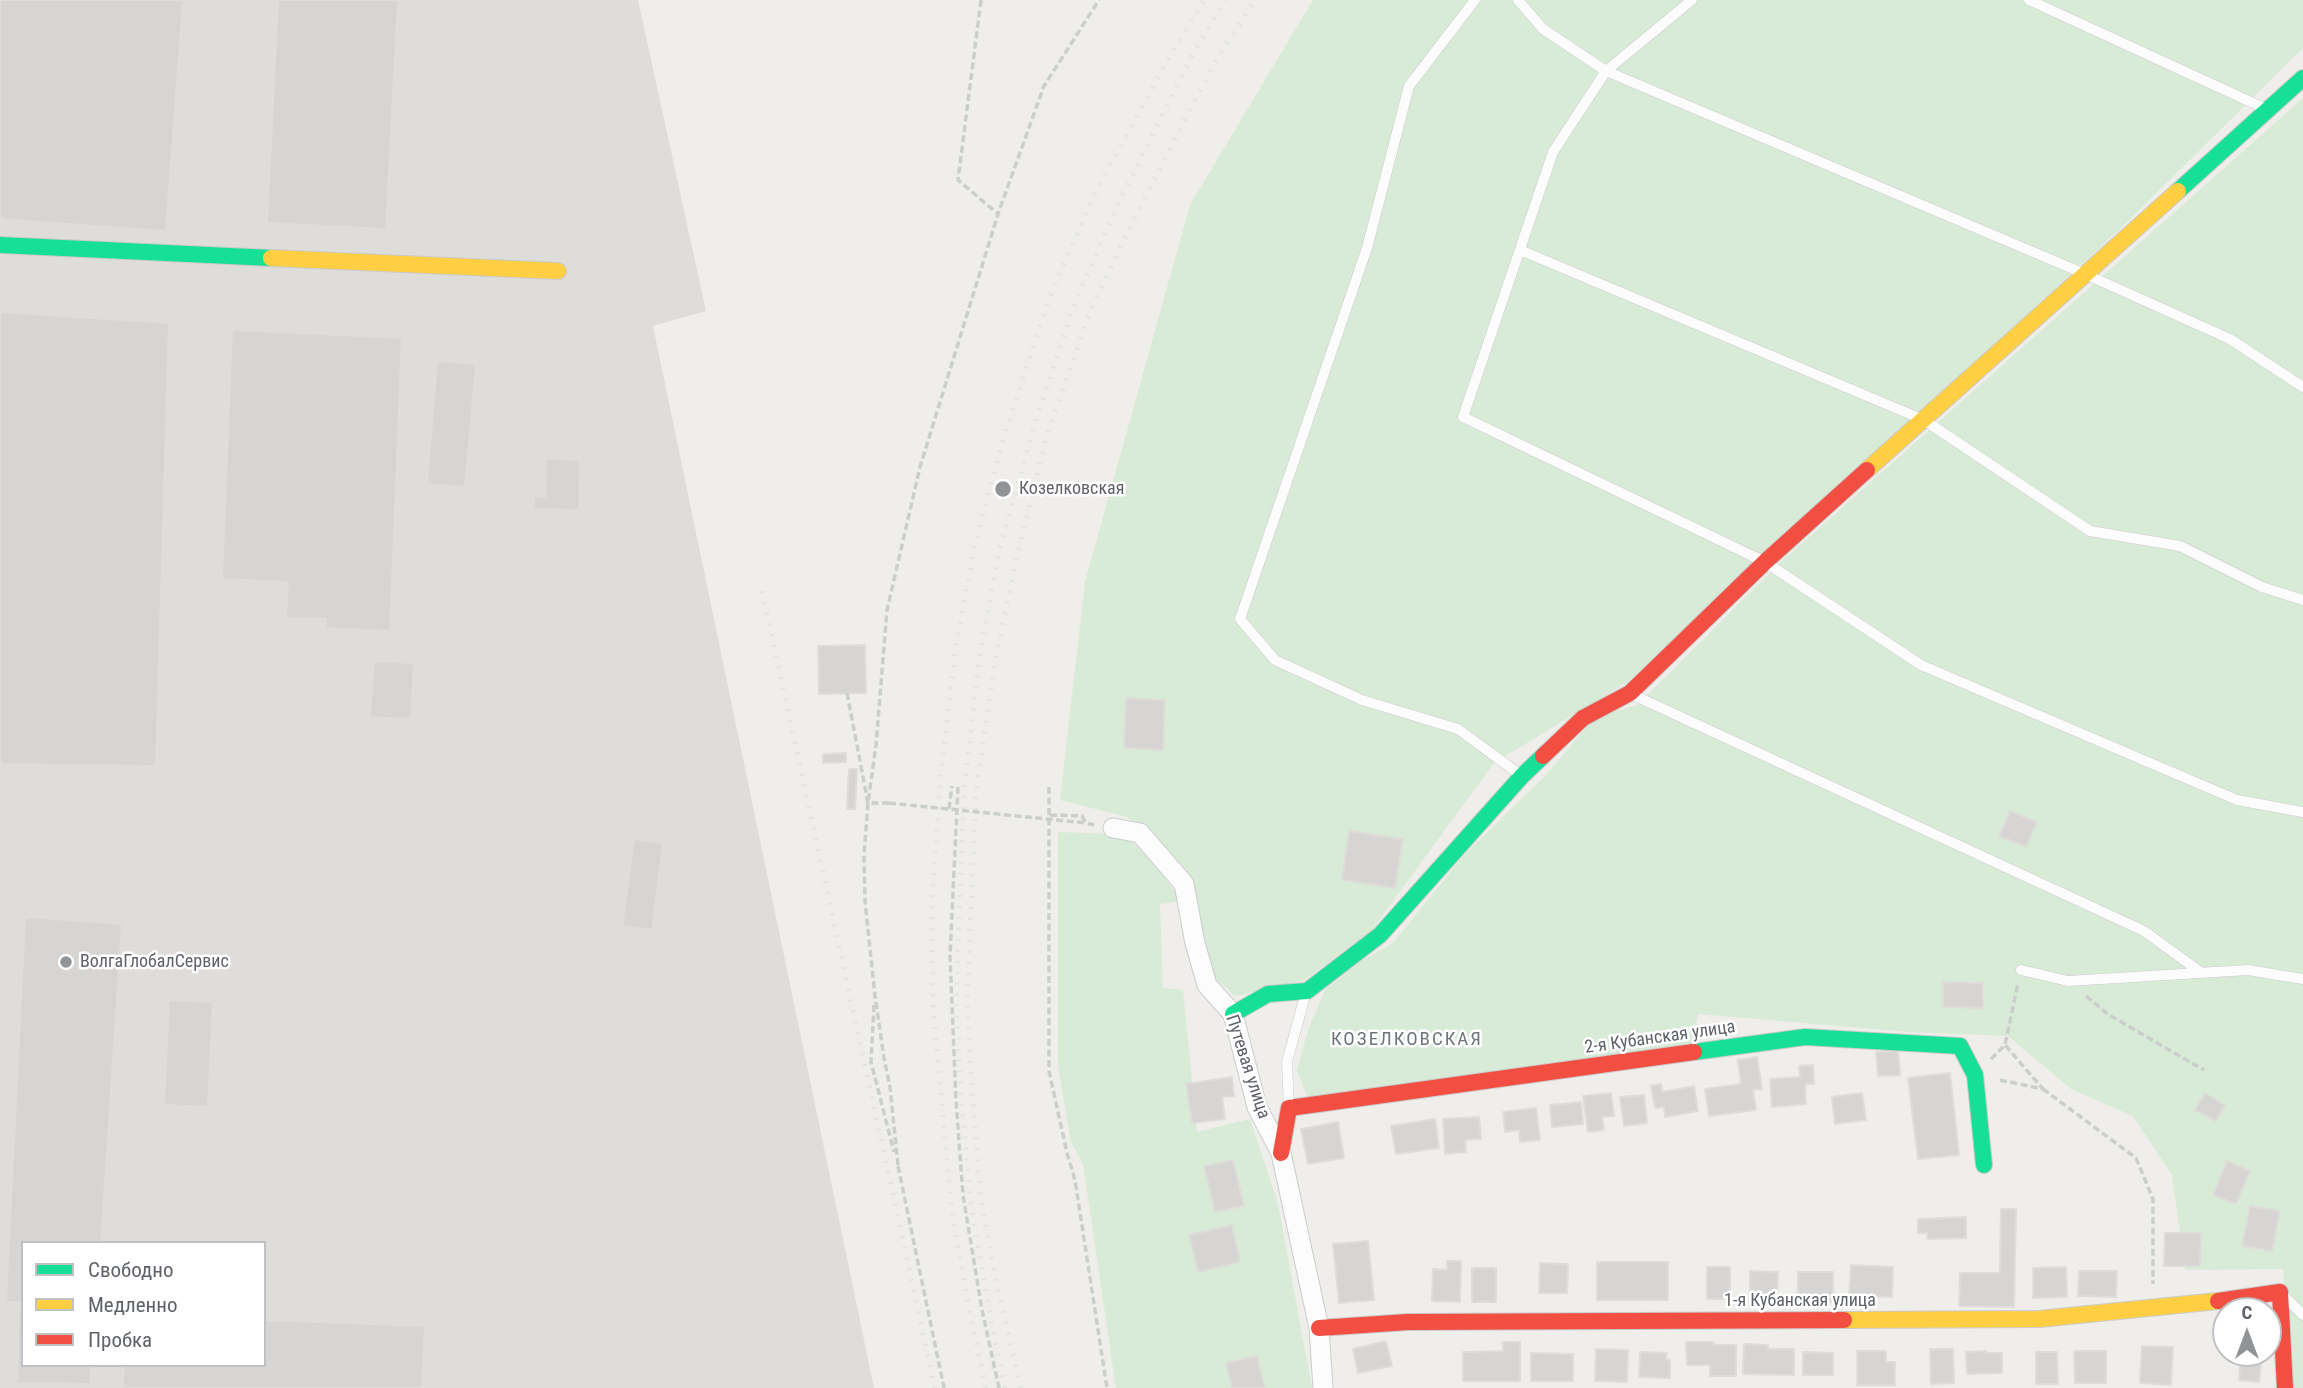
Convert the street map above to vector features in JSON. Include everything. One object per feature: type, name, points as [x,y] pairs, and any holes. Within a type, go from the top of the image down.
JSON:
[{"type":"street","points":[[1233,1014],[1268,994],[1307,991],[1380,935],[1522,776],[1583,718],[1630,694],[1765,562],[2303,78]]},
{"type":"street","points":[[0,245],[558,271]]},
{"type":"street","name":"Путевая улица","points":[[1113,828],[1140,833],[1184,884],[1195,943],[1208,985],[1233,1014],[1257,1107],[1281,1153],[1319,1328],[1318,1386]]},
{"type":"street","name":"2-я Кубанская улица","points":[[1289,1108],[1805,1037],[1960,1046],[1975,1075],[1984,1166]]},
{"type":"street","points":[[1281,1153],[1289,1108]]},
{"type":"street","points":[[2280,1292],[2285,1388]]},
{"type":"street","name":"1-я Кубанская улица","points":[[1319,1328],[1408,1322],[2039,1319],[2211,1303],[2280,1292]]},
{"type":"lane","points":[[1475,0],[1409,86],[1367,248],[1240,619],[1275,660],[1362,700],[1458,729],[1522,776]]},
{"type":"lane","points":[[1518,0],[1543,29],[1606,71],[2085,274],[2230,339],[2303,387]]},
{"type":"lane","points":[[1692,0],[1606,71],[1553,152],[1463,417],[1765,562],[1921,665],[2236,800],[2303,812]]},
{"type":"lane","points":[[2029,0],[2267,110]]},
{"type":"lane","points":[[1520,250],[1924,420],[2090,531],[2180,546],[2262,587],[2303,600]]},
{"type":"lane","points":[[1630,694],[2144,931],[2199,971]]},
{"type":"lane","points":[[2021,970],[2068,981],[2248,970],[2303,979]]},
{"type":"lane","points":[[1289,1108],[1287,1062],[1307,991]]},
{"type":"lane","points":[[2280,1292],[2303,1315]]},
{"type":"path","points":[[981,0],[958,180],[998,214]]},
{"type":"path","points":[[898,1165],[864,901],[868,803],[876,745],[887,610],[920,467],[998,214],[1045,86],[1098,0]]},
{"type":"path","points":[[848,693],[868,803]]},
{"type":"path","points":[[949,809],[952,786]]},
{"type":"path","points":[[958,786],[950,956],[956,1101],[963,1195],[982,1310],[999,1388]]},
{"type":"path","points":[[1049,786],[1049,1071],[1067,1153],[1076,1180],[1107,1388]]},
{"type":"path","points":[[868,803],[1086,823],[1082,816],[1049,815]]},
{"type":"path","points":[[2021,970],[2005,1045],[2043,1089],[2136,1158],[2154,1199],[2153,1308]]},
{"type":"path","points":[[2068,981],[2109,1015],[2204,1070]]},
{"type":"path","points":[[875,996],[872,1062],[898,1165],[944,1388]]},
{"type":"path","points":[[1975,1075],[2043,1089]]},
{"type":"shaded area","points":[[0,0],[638,0],[706,311],[653,326],[874,1388],[0,1388]]},
{"type":"green space","points":[[1313,0],[2303,0],[2303,48],[2119,230],[1627,682],[1494,763],[1371,931],[1303,981],[1235,996],[1215,978],[1186,869],[1127,817],[1060,800],[1085,582],[1190,205]]},
{"type":"green space","points":[[2303,98],[2303,1388],[2290,1388],[2283,1269],[2185,1270],[2172,1175],[2133,1116],[2071,1089],[2008,1036],[1909,1032],[1698,1014],[1692,1044],[1308,1099],[1297,1070],[1308,1030],[1325,990],[1360,962],[1393,943],[1465,854],[1547,774],[1594,718],[1637,705],[1782,561]]},
{"type":"green space","points":[[1058,832],[1122,834],[1154,859],[1180,901],[1160,904],[1163,988],[1183,990],[1197,1132],[1250,1119],[1278,1204],[1312,1388],[1116,1388],[1083,1164],[1071,1142],[1058,1067]]},
{"type":"building","points":[[0,0],[183,0],[166,231],[0,219]]},
{"type":"building","points":[[278,0],[398,0],[386,229],[267,223]]},
{"type":"building","points":[[0,312],[169,323],[156,766],[0,764]]},
{"type":"building","points":[[232,330],[402,338],[390,631],[326,628],[326,619],[286,618],[288,582],[222,579]]},
{"type":"building","points":[[437,361],[476,364],[465,487],[427,484]]},
{"type":"building","points":[[546,459],[580,460],[579,510],[534,509],[534,497],[545,497]]},
{"type":"building","points":[[865,645],[866,693],[819,694],[818,646]]},
{"type":"building","points":[[374,661],[414,663],[411,719],[370,717]]},
{"type":"building","points":[[1126,698],[1165,700],[1163,750],[1124,748]]},
{"type":"building","points":[[846,753],[846,762],[823,763],[823,754]]},
{"type":"building","points":[[849,769],[857,769],[855,809],[847,809]]},
{"type":"building","points":[[2010,811],[2037,822],[2026,847],[1999,836]]},
{"type":"building","points":[[1349,831],[1403,839],[1395,888],[1342,880]]},
{"type":"building","points":[[634,839],[663,843],[652,930],[622,926]]},
{"type":"building","points":[[25,917],[122,924],[101,1241],[21,1241],[21,1302],[6,1302]]},
{"type":"building","points":[[1943,982],[1983,983],[1983,1008],[1943,1007]]},
{"type":"building","points":[[169,1000],[213,1002],[208,1107],[164,1105]]},
{"type":"building","points":[[1898,1051],[1900,1075],[1878,1076],[1876,1052]]},
{"type":"building","points":[[1757,1057],[1762,1089],[1753,1090],[1756,1110],[1709,1116],[1705,1089],[1741,1084],[1738,1060]]},
{"type":"building","points":[[1813,1065],[1814,1084],[1805,1084],[1806,1104],[1772,1107],[1770,1079],[1800,1077],[1799,1066]]},
{"type":"building","points":[[1950,1073],[1959,1155],[1918,1159],[1908,1078]]},
{"type":"building","points":[[1232,1077],[1234,1096],[1222,1097],[1225,1119],[1192,1123],[1186,1084]]},
{"type":"building","points":[[1661,1084],[1662,1092],[1694,1086],[1698,1111],[1665,1117],[1664,1107],[1655,1108],[1651,1086]]},
{"type":"building","points":[[1611,1093],[1614,1116],[1602,1117],[1604,1130],[1588,1132],[1583,1096]]},
{"type":"building","points":[[1862,1093],[1866,1120],[1835,1124],[1832,1097]]},
{"type":"building","points":[[2205,1093],[2225,1105],[2216,1121],[2195,1110]]},
{"type":"building","points":[[1644,1095],[1647,1123],[1624,1126],[1620,1097]]},
{"type":"building","points":[[1581,1102],[1583,1124],[1552,1127],[1550,1105]]},
{"type":"building","points":[[1536,1108],[1540,1140],[1520,1142],[1519,1130],[1505,1132],[1503,1112]]},
{"type":"building","points":[[1479,1117],[1481,1139],[1465,1140],[1466,1152],[1445,1154],[1443,1119]]},
{"type":"building","points":[[1435,1119],[1439,1148],[1396,1154],[1391,1126]]},
{"type":"building","points":[[1338,1122],[1344,1158],[1308,1164],[1301,1129]]},
{"type":"building","points":[[1233,1160],[1244,1206],[1215,1212],[1204,1166]]},
{"type":"building","points":[[2227,1161],[2250,1171],[2236,1204],[2213,1195]]},
{"type":"building","points":[[2250,1206],[2280,1211],[2272,1251],[2242,1246]]},
{"type":"building","points":[[2001,1209],[2016,1209],[2014,1307],[1959,1306],[1960,1273],[2000,1273]]},
{"type":"building","points":[[1966,1217],[1966,1238],[1928,1239],[1927,1233],[1918,1233],[1918,1219]]},
{"type":"building","points":[[1232,1225],[1240,1262],[1198,1272],[1189,1235]]},
{"type":"building","points":[[2165,1233],[2201,1233],[2200,1266],[2164,1266]]},
{"type":"building","points":[[1368,1241],[1374,1300],[1339,1303],[1333,1244]]},
{"type":"building","points":[[1447,1261],[1461,1261],[1460,1302],[1432,1301],[1433,1269],[1447,1270]]},
{"type":"building","points":[[1597,1262],[1668,1262],[1668,1300],[1597,1300]]},
{"type":"building","points":[[1540,1263],[1568,1264],[1567,1293],[1539,1293]]},
{"type":"building","points":[[1851,1265],[1893,1267],[1892,1297],[1849,1296]]},
{"type":"building","points":[[1707,1267],[1730,1267],[1730,1299],[1707,1299]]},
{"type":"building","points":[[2066,1267],[2067,1297],[2033,1298],[2033,1268]]},
{"type":"building","points":[[1472,1268],[1496,1268],[1496,1302],[1472,1302]]},
{"type":"building","points":[[1750,1271],[1778,1272],[1777,1299],[1750,1298]]},
{"type":"building","points":[[2079,1271],[2117,1271],[2116,1297],[2078,1296]]},
{"type":"building","points":[[1798,1272],[1833,1272],[1833,1302],[1809,1302],[1809,1297],[1798,1297]]},
{"type":"building","points":[[19,1309],[21,1367],[91,1367],[91,1384],[17,1383]]},
{"type":"building","points":[[266,1320],[425,1326],[422,1388],[123,1388],[124,1367],[266,1367]]},
{"type":"building","points":[[1386,1341],[1392,1366],[1358,1373],[1353,1349]]},
{"type":"building","points":[[1503,1342],[1520,1342],[1520,1381],[1463,1381],[1463,1352],[1503,1351]]},
{"type":"building","points":[[1686,1342],[1736,1345],[1736,1376],[1710,1376],[1710,1365],[1687,1365]]},
{"type":"building","points":[[1744,1344],[1768,1345],[1768,1349],[1794,1349],[1794,1375],[1743,1374]]},
{"type":"building","points":[[2142,1346],[2173,1347],[2171,1385],[2140,1383]]},
{"type":"building","points":[[1596,1349],[1628,1350],[1627,1382],[1595,1381]]},
{"type":"building","points":[[1930,1349],[1953,1349],[1954,1383],[1931,1384]]},
{"type":"building","points":[[1857,1351],[1886,1351],[1886,1362],[1895,1362],[1895,1385],[1857,1385]]},
{"type":"building","points":[[2074,1351],[2106,1351],[2106,1383],[2075,1383]]},
{"type":"building","points":[[1640,1352],[1667,1353],[1666,1360],[1670,1360],[1670,1378],[1639,1377]]},
{"type":"building","points":[[1803,1352],[1833,1353],[1833,1375],[1803,1375]]},
{"type":"building","points":[[1966,1352],[2002,1353],[2002,1373],[1967,1374]]},
{"type":"building","points":[[2036,1352],[2057,1352],[2058,1384],[2036,1384]]},
{"type":"building","points":[[1531,1353],[1573,1354],[1573,1381],[1531,1381]]},
{"type":"building","points":[[1257,1356],[1265,1388],[1232,1388],[1226,1363]]},
{"type":"building","points":[[2240,1367],[2261,1367],[2259,1382],[2239,1380]]},
{"type":"railway","points":[[986,1388],[952,1215],[933,1006],[932,899],[941,773],[956,645],[976,540],[1005,433],[1049,298],[1096,191],[1175,47],[1204,0]]},
{"type":"railway","points":[[1005,1388],[970,1196],[961,1098],[956,997],[964,791],[979,661],[998,555],[1033,430],[1073,308],[1113,215],[1193,53],[1226,0]]},
{"type":"railway","points":[[1021,1388],[998,1290],[981,1199],[967,1000],[976,794],[994,666],[1016,560],[1047,435],[1090,312],[1213,65],[1255,0]]},
{"type":"railway","points":[[762,591],[935,1388]]},
{"type":"traffic: fast","points":[[2178,191],[2303,78]]},
{"type":"traffic: fast","points":[[0,245],[271,258]]},
{"type":"traffic: fast","points":[[1233,1014],[1268,994],[1307,991],[1380,935],[1543,756]]},
{"type":"traffic: fast","points":[[1694,1052],[1805,1037],[1960,1046],[1975,1075],[1984,1165]]},
{"type":"traffic: slow","points":[[1867,470],[2178,191]]},
{"type":"traffic: slow","points":[[271,258],[558,271]]},
{"type":"traffic: slow","points":[[1844,1320],[2039,1319],[2212,1302]]},
{"type":"traffic: jam","points":[[1543,756],[1583,718],[1630,693],[1765,562],[1867,470]]},
{"type":"traffic: jam","points":[[1281,1153],[1289,1108],[1694,1052]]},
{"type":"traffic: jam","points":[[2246,1297],[2280,1292],[2280,1297]]},
{"type":"traffic: jam","points":[[1319,1328],[1408,1322],[1844,1320]]},
{"type":"traffic: jam","points":[[2282,1330],[2285,1388]]},
{"type":"place","name":"Козелковская","points":[[1003,489]]},
{"type":"place","name":"ВолгаГлобалСервис","points":[[66,962]]},
{"type":"district","name":"КОЗЕЛКОВСКАЯ","points":[[1407,1040]]}]
